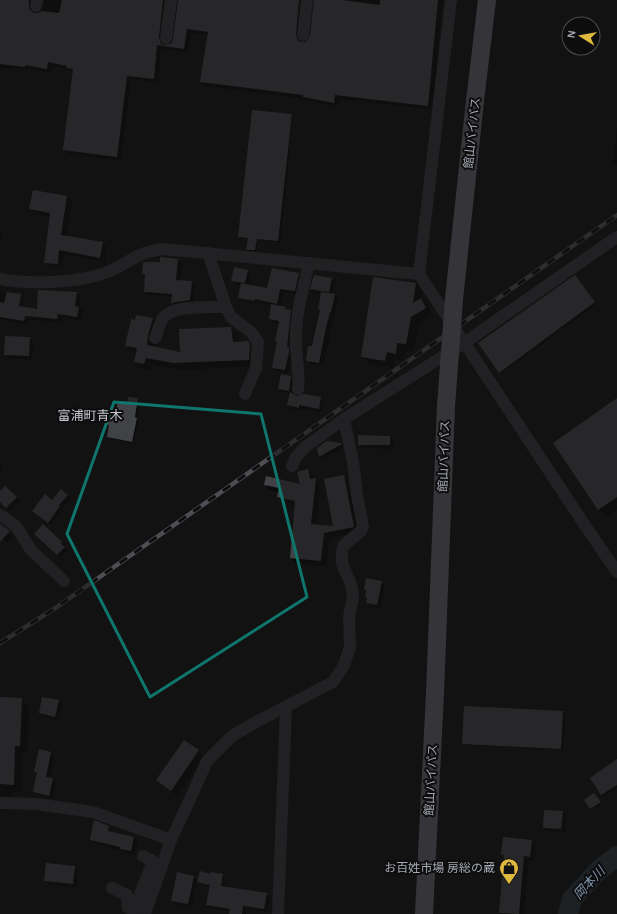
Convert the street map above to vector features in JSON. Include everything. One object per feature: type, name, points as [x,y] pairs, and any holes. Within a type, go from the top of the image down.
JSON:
[{"type":"highway","name":"館山バイパス","points":[[424,914],[435,693],[446,406],[455,291],[487,0]]},
{"type":"street","points":[[166,38],[171,0]]},
{"type":"street","points":[[303,35],[307,0]]},
{"type":"street","points":[[451,0],[419,274],[581,521],[617,572]]},
{"type":"street","points":[[292,466],[296,457],[304,448],[344,418],[464,343],[617,237]]},
{"type":"street","points":[[0,279],[24,281],[70,280],[90,277],[110,272],[144,253],[163,249],[419,274]]},
{"type":"street","points":[[208,253],[226,307],[231,316],[251,332],[258,342],[256,368],[245,394]]},
{"type":"street","points":[[298,389],[300,377],[296,342],[299,304],[309,263]]},
{"type":"street","points":[[155,338],[163,317],[170,313],[182,309],[226,307]]},
{"type":"street","points":[[136,911],[192,797],[207,761],[232,736],[333,682],[344,666],[350,647],[349,617],[353,597],[351,584],[342,564],[342,551],[344,545],[361,531],[363,526],[357,495],[354,462],[344,418]]},
{"type":"street","points":[[0,515],[16,526],[31,550],[64,581]]},
{"type":"street","points":[[278,914],[286,707]]},
{"type":"street","points":[[0,803],[36,804],[93,812],[171,840]]},
{"type":"street","points":[[136,911],[153,861],[143,856]]},
{"type":"street","points":[[112,888],[128,895],[136,911]]},
{"type":"highlighted area","points":[[114,402],[261,414],[307,597],[150,697],[67,534]]},
{"type":"building","points":[[0,0],[29,0],[29,9],[34,13],[42,11],[59,13],[62,0],[163,0],[159,37],[161,44],[165,45],[172,43],[178,0],[299,0],[296,35],[298,41],[306,42],[310,36],[314,0],[342,0],[380,5],[380,0],[438,0],[428,106],[335,95],[334,103],[303,97],[303,95],[200,82],[208,32],[187,29],[184,49],[157,45],[154,79],[127,76],[117,157],[63,150],[73,69],[66,68],[67,66],[48,62],[47,69],[25,65],[25,67],[0,64]]},
{"type":"building","points":[[252,110],[292,114],[278,241],[257,239],[255,250],[246,250],[248,238],[238,237]]},
{"type":"building","points":[[33,190],[67,196],[61,235],[103,242],[100,258],[59,250],[58,264],[44,263],[50,213],[29,209]]},
{"type":"building","points":[[160,257],[178,259],[176,280],[192,281],[190,300],[171,303],[172,294],[144,292],[145,274],[142,274],[143,262],[160,262]]},
{"type":"building","points":[[234,267],[248,270],[245,283],[231,281]]},
{"type":"building","points":[[272,268],[299,273],[295,291],[280,289],[277,304],[255,299],[254,301],[238,298],[241,283],[267,288]]},
{"type":"building","points":[[314,275],[332,278],[329,292],[310,289]]},
{"type":"building","points":[[575,275],[595,302],[499,373],[478,343]]},
{"type":"building","points":[[373,277],[416,283],[413,303],[421,298],[426,308],[411,317],[406,344],[397,343],[396,354],[387,352],[385,361],[361,357]]},
{"type":"building","points":[[38,290],[77,292],[75,306],[79,307],[77,317],[58,314],[57,319],[25,316],[24,321],[0,317],[0,302],[4,303],[7,292],[21,294],[19,306],[37,309]]},
{"type":"building","points":[[321,292],[335,294],[326,327],[319,363],[306,361],[308,346],[312,346],[320,310],[318,309]]},
{"type":"building","points":[[271,304],[286,307],[285,309],[291,310],[287,347],[289,347],[289,352],[285,370],[272,368],[279,321],[269,319]]},
{"type":"building","points":[[136,315],[153,318],[147,345],[180,352],[179,329],[231,327],[233,342],[248,341],[250,344],[249,360],[173,363],[146,358],[144,364],[134,362],[137,348],[125,346],[131,319],[135,320]]},
{"type":"building","points":[[5,336],[30,337],[29,356],[4,355]]},
{"type":"building","points":[[281,374],[291,376],[289,391],[278,389]]},
{"type":"building","points":[[290,392],[297,396],[303,394],[321,397],[319,409],[299,405],[299,408],[287,405]]},
{"type":"building","points":[[128,397],[138,398],[135,417],[137,418],[132,442],[107,437],[109,425],[104,424],[107,410],[115,412],[118,402],[127,404]]},
{"type":"building","points":[[617,398],[617,497],[598,510],[553,443]]},
{"type":"building","points":[[358,435],[390,436],[390,445],[358,445]]},
{"type":"building","points":[[327,441],[342,444],[319,457],[317,448]]},
{"type":"building","points":[[308,469],[310,479],[316,478],[311,524],[333,526],[324,479],[344,475],[354,527],[324,533],[321,561],[290,558],[295,501],[277,497],[279,488],[264,485],[266,476],[300,484],[297,472]]},
{"type":"building","points":[[5,486],[17,497],[6,508],[0,502],[0,491]]},
{"type":"building","points":[[61,489],[68,495],[59,505],[60,506],[48,523],[32,511],[45,494],[52,500]]},
{"type":"building","points":[[0,524],[10,531],[0,542]]},
{"type":"building","points":[[43,524],[62,542],[61,544],[65,547],[57,555],[34,534]]},
{"type":"building","points":[[366,578],[382,581],[377,605],[366,603],[366,590],[364,590]]},
{"type":"building","points":[[0,697],[22,698],[20,746],[15,746],[14,785],[0,784]]},
{"type":"building","points":[[42,697],[59,700],[55,717],[39,713]]},
{"type":"building","points":[[464,706],[563,711],[561,749],[462,744]]},
{"type":"building","points":[[184,740],[199,750],[171,791],[156,780]]},
{"type":"building","points":[[39,749],[51,752],[46,777],[53,778],[49,796],[33,792],[37,772],[34,772]]},
{"type":"building","points":[[617,759],[617,785],[601,795],[590,778]]},
{"type":"building","points":[[594,793],[601,802],[590,809],[584,800]]},
{"type":"building","points":[[544,810],[563,811],[561,829],[543,828]]},
{"type":"building","points":[[94,820],[109,826],[108,831],[134,837],[131,851],[90,840]]},
{"type":"building","points":[[503,837],[532,840],[530,857],[524,856],[519,914],[499,913],[504,855],[501,854]]},
{"type":"building","points":[[46,863],[75,866],[73,884],[44,881]]},
{"type":"building","points":[[200,871],[210,874],[210,872],[223,874],[221,886],[267,893],[264,909],[243,906],[242,914],[229,914],[230,909],[206,905],[210,885],[197,882]]},
{"type":"building","points":[[177,872],[194,876],[188,904],[171,901]]},
{"type":"waterway","name":"岡本川","points":[[568,914],[572,899],[599,870],[617,856]]},
{"type":"railway","points":[[0,643],[54,609],[617,215]]},
{"type":"place","name":"お百姓市場 房総の蔵","points":[[509,885]]},
{"type":"district","name":"富浦町青木","points":[[90,415]]}]
